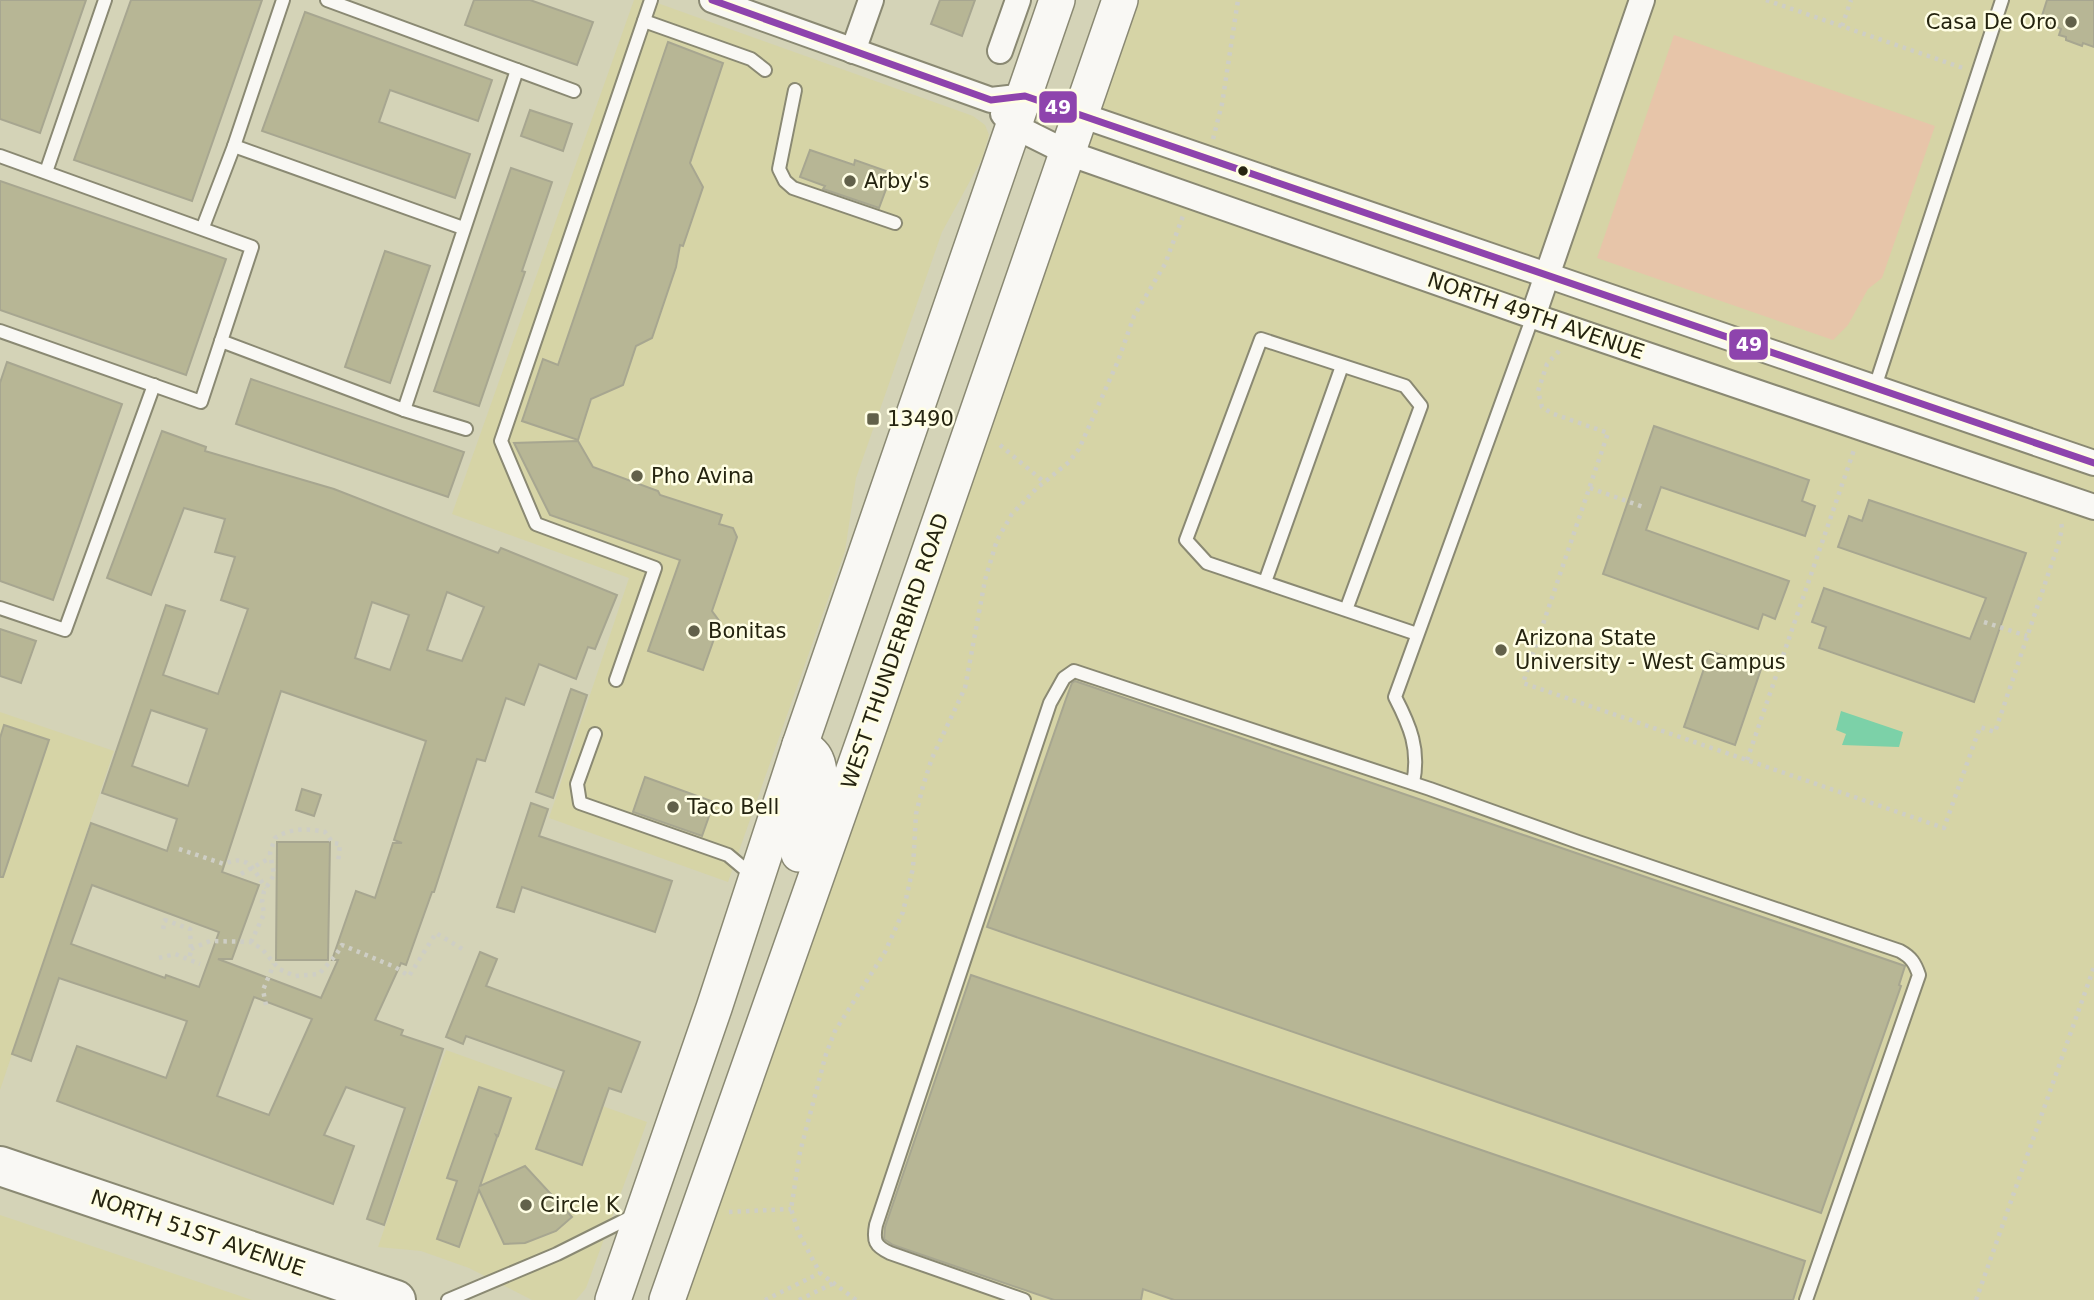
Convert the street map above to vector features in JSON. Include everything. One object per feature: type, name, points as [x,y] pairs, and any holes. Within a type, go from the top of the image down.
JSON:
[{"type":"main road","name":"WEST THUNDERBIRD ROAD","points":[[667,1300],[1120,0]]},
{"type":"main road","points":[[613,1300],[877,523],[1010,107],[1035,9]]},
{"type":"main road","points":[[877,523],[933,542]]},
{"type":"main road","points":[[800,745],[810,751],[817,761],[819,782],[812,818],[790,880],[803,914]]},
{"type":"main road","name":"NORTH 51ST AVENUE","points":[[0,1166],[396,1300]]},
{"type":"street","name":"NORTH 49TH AVENUE","points":[[712,0],[1010,107],[1081,115],[2094,463]]},
{"type":"street","points":[[853,51],[871,0]]},
{"type":"street","points":[[1534,316],[1642,0]]},
{"type":"street","points":[[1000,51],[1035,9]]},
{"type":"street","name":"NORTH 49TH AVENUE","points":[[1010,107],[1068,153],[2094,507]]},
{"type":"lane","points":[[46,172],[104,0]]},
{"type":"lane","points":[[203,227],[234,146],[283,0]]},
{"type":"lane","points":[[327,0],[574,91]]},
{"type":"lane","points":[[616,680],[655,568],[536,524],[501,441],[651,0]]},
{"type":"lane","points":[[1875,387],[2002,0]]},
{"type":"lane","points":[[643,21],[751,59],[765,70]]},
{"type":"lane","points":[[404,410],[517,70]]},
{"type":"lane","points":[[795,90],[779,169],[785,181],[793,188],[895,223]]},
{"type":"lane","points":[[234,146],[463,228]]},
{"type":"lane","points":[[0,156],[203,227],[252,247],[201,402],[0,331]]},
{"type":"lane","points":[[1413,783],[1415,771],[1412,731],[1395,697],[1534,316]]},
{"type":"lane","points":[[1346,610],[1420,406],[1405,386],[1261,340],[1186,540],[1208,563],[1265,582],[1346,610],[1417,634]]},
{"type":"lane","points":[[221,341],[404,410],[466,429]]},
{"type":"lane","points":[[1265,582],[1342,366]]},
{"type":"lane","points":[[0,608],[65,630],[155,385]]},
{"type":"lane","points":[[1024,1300],[890,1253],[878,1247],[874,1239],[876,1225],[1032,755],[1050,704],[1063,678],[1074,671],[1413,783],[1639,863],[1900,950],[1910,957],[1916,964],[1919,975],[1806,1300]]},
{"type":"lane","points":[[595,734],[577,784],[580,803],[727,855],[756,878]]},
{"type":"lane","points":[[449,1300],[568,1249],[644,1210]]},
{"type":"path","points":[[1211,146],[1222,104],[1238,0]]},
{"type":"path","points":[[1766,0],[1978,73]]},
{"type":"path","points":[[1842,26],[1851,0]]},
{"type":"path","points":[[856,1300],[820,1273],[799,1234],[791,1209],[807,1122],[835,1031],[885,952],[909,895],[916,814],[923,786],[932,758],[965,688],[985,580],[998,540],[1012,514],[1069,462],[1079,449],[1118,361],[1134,316],[1165,264],[1183,215]]},
{"type":"path","points":[[1559,351],[1547,364],[1538,391],[1546,411],[1608,433],[1523,683],[1944,828],[1980,727],[1994,732],[2058,545],[2061,521]]},
{"type":"path","points":[[1000,445],[1044,482]]},
{"type":"path","points":[[1747,760],[1852,457]]},
{"type":"path","points":[[1590,488],[1646,508]]},
{"type":"path","points":[[1984,622],[2027,636]]},
{"type":"path","points":[[251,942],[264,914],[262,902],[266,888],[274,875],[270,858],[271,845],[275,838],[280,834],[315,830],[325,832],[333,843],[340,844],[338,864]]},
{"type":"path","points":[[179,849],[224,864],[242,860],[252,868],[266,888]]},
{"type":"path","points":[[241,874],[270,858]]},
{"type":"path","points":[[163,929],[165,920],[190,929],[189,959]]},
{"type":"path","points":[[191,949],[210,941],[251,942],[262,949],[274,964],[295,976],[319,974],[342,945],[395,967],[409,976],[436,933],[464,950]]},
{"type":"path","points":[[159,958],[175,954],[200,964]]},
{"type":"path","points":[[266,1006],[263,989],[274,964]]},
{"type":"path","points":[[1976,1300],[2094,967]]},
{"type":"path","points":[[729,1212],[791,1209]]},
{"type":"path","points":[[765,1300],[820,1273]]},
{"type":"path","points":[[799,1300],[834,1283]]},
{"type":"shaded area","points":[[634,0],[649,0],[973,116],[985,125],[989,135],[982,159],[942,232],[856,478],[845,551],[728,882],[549,818],[629,578],[452,514]]},
{"type":"shaded area","name":"Arizona State University - West Campus","points":[[1131,0],[2094,0],[2094,1300],[683,1300]]},
{"type":"shaded area","points":[[1674,35],[1935,126],[1882,278],[1868,289],[1848,325],[1833,340],[1597,258]]},
{"type":"shaded area","points":[[1841,711],[1903,732],[1899,747],[1842,745],[1846,734],[1836,730]]},
{"type":"shaded area","points":[[0,712],[114,751],[0,1090]]},
{"type":"shaded area","points":[[446,1050],[647,1122],[586,1288],[576,1300],[532,1300],[469,1268],[421,1251],[378,1247]]},
{"type":"shaded area","points":[[0,1215],[252,1300],[0,1300]]},
{"type":"building","points":[[0,0],[86,0],[40,133],[0,119]]},
{"type":"building","points":[[131,0],[262,0],[192,201],[74,160]]},
{"type":"building","points":[[474,0],[530,0],[593,22],[577,65],[465,25]]},
{"type":"building","points":[[940,0],[975,0],[962,36],[931,24]]},
{"type":"building","name":"Casa De Oro","points":[[2047,0],[2094,0],[2094,47],[2066,40],[2066,37],[2059,35],[2061,29],[2041,19]]},
{"type":"building","points":[[305,12],[492,80],[478,121],[390,90],[379,122],[470,154],[455,198],[262,131]]},
{"type":"building","points":[[668,42],[723,63],[690,163],[703,187],[683,246],[680,245],[676,267],[652,338],[636,346],[623,385],[591,399],[578,440],[522,421],[543,359],[558,365]]},
{"type":"building","points":[[530,110],[572,124],[563,151],[521,136]]},
{"type":"building","name":"Arby's","points":[[810,150],[854,165],[855,160],[892,173],[879,208],[823,189],[825,186],[800,177]]},
{"type":"building","points":[[511,168],[552,182],[522,271],[525,272],[479,406],[434,391]]},
{"type":"building","points":[[0,181],[226,259],[186,375],[0,310]]},
{"type":"building","points":[[385,251],[430,266],[390,383],[345,367]]},
{"type":"building","points":[[7,362],[122,404],[53,600],[0,581],[0,383]]},
{"type":"building","points":[[251,379],[464,452],[448,497],[236,424]]},
{"type":"building","points":[[1654,426],[1809,480],[1802,501],[1815,506],[1805,536],[1661,487],[1646,530],[1789,581],[1775,619],[1763,614],[1758,629],[1603,574]]},
{"type":"building","points":[[162,431],[206,447],[205,451],[334,489],[498,553],[501,548],[617,595],[595,649],[588,647],[576,679],[539,664],[524,705],[506,698],[485,761],[477,759],[434,892],[406,965],[401,963],[375,1020],[403,1030],[401,1035],[443,1049],[384,1225],[367,1219],[405,1108],[346,1087],[324,1135],[354,1146],[333,1204],[57,1101],[77,1046],[166,1078],[187,1021],[59,978],[31,1061],[12,1054],[91,823],[167,851],[177,819],[102,793],[166,605],[185,611],[163,675],[218,694],[248,609],[221,600],[235,557],[215,552],[225,519],[184,508],[151,595],[107,578]],"holes":[[[447,592],[484,607],[462,661],[427,650]],[[372,602],[409,615],[390,670],[355,658]],[[281,691],[426,741],[394,840],[402,843],[393,843],[375,898],[356,891],[332,960],[338,960],[321,998],[218,959],[232,959],[259,885],[222,872]],[[151,710],[207,729],[188,786],[132,766]],[[92,885],[219,932],[199,987],[166,975],[165,978],[71,944]],[[254,997],[312,1019],[269,1115],[217,1096]]]},
{"type":"building","points":[[578,441],[593,467],[658,491],[660,495],[722,515],[719,524],[733,528],[737,537],[712,611],[720,622],[703,670],[648,651],[680,560],[550,515],[514,443]]},
{"type":"building","points":[[1869,500],[2026,553],[1974,702],[1819,648],[1826,627],[1812,622],[1824,588],[1970,639],[1986,598],[1838,547],[1849,516],[1862,521]]},
{"type":"building","points":[[0,629],[36,641],[21,683],[0,676]]},
{"type":"building","points":[[1710,651],[1761,669],[1735,745],[1684,727]]},
{"type":"building","points":[[1075,681],[1905,966],[1899,985],[1901,986],[1821,1213],[987,927],[1066,699]]},
{"type":"building","points":[[571,689],[587,695],[553,798],[536,792]]},
{"type":"building","points":[[4,725],[49,740],[3,877],[0,877],[0,738]]},
{"type":"building","name":"Taco Bell","points":[[645,777],[714,802],[702,836],[633,812]]},
{"type":"building","points":[[302,789],[321,795],[314,816],[296,810]]},
{"type":"building","points":[[531,803],[548,809],[539,836],[672,881],[655,932],[522,887],[514,912],[497,907]]},
{"type":"building","points":[[277,842],[330,842],[328,960],[276,960]]},
{"type":"building","points":[[480,952],[497,959],[486,986],[640,1042],[621,1092],[609,1088],[582,1165],[536,1149],[564,1071],[466,1036],[463,1044],[446,1037]]},
{"type":"building","points":[[971,975],[1805,1261],[1793,1300],[1174,1300],[1143,1289],[1141,1300],[1054,1300],[893,1245],[884,1239],[885,1227]]},
{"type":"building","points":[[479,1087],[511,1098],[480,1186],[525,1166],[572,1217],[556,1231],[525,1243],[504,1244],[479,1190],[459,1247],[437,1239],[457,1181],[447,1178]]},
{"type":"transit line","name":"49","points":[[712,0],[991,100],[1025,96],[2094,463]]},
{"type":"place","name":"Casa De Oro","points":[[2071,22]]},
{"type":"place","name":"Arby's","points":[[850,181]]},
{"type":"place","name":"13490","points":[[873,419]]},
{"type":"place","name":"Pho Avina","points":[[637,476]]},
{"type":"place","name":"Bonitas","points":[[694,631]]},
{"type":"place","name":"Arizona State University - West Campus","points":[[1501,650]]},
{"type":"place","name":"Taco Bell","points":[[673,807]]},
{"type":"place","name":"Circle K","points":[[526,1205]]}]
